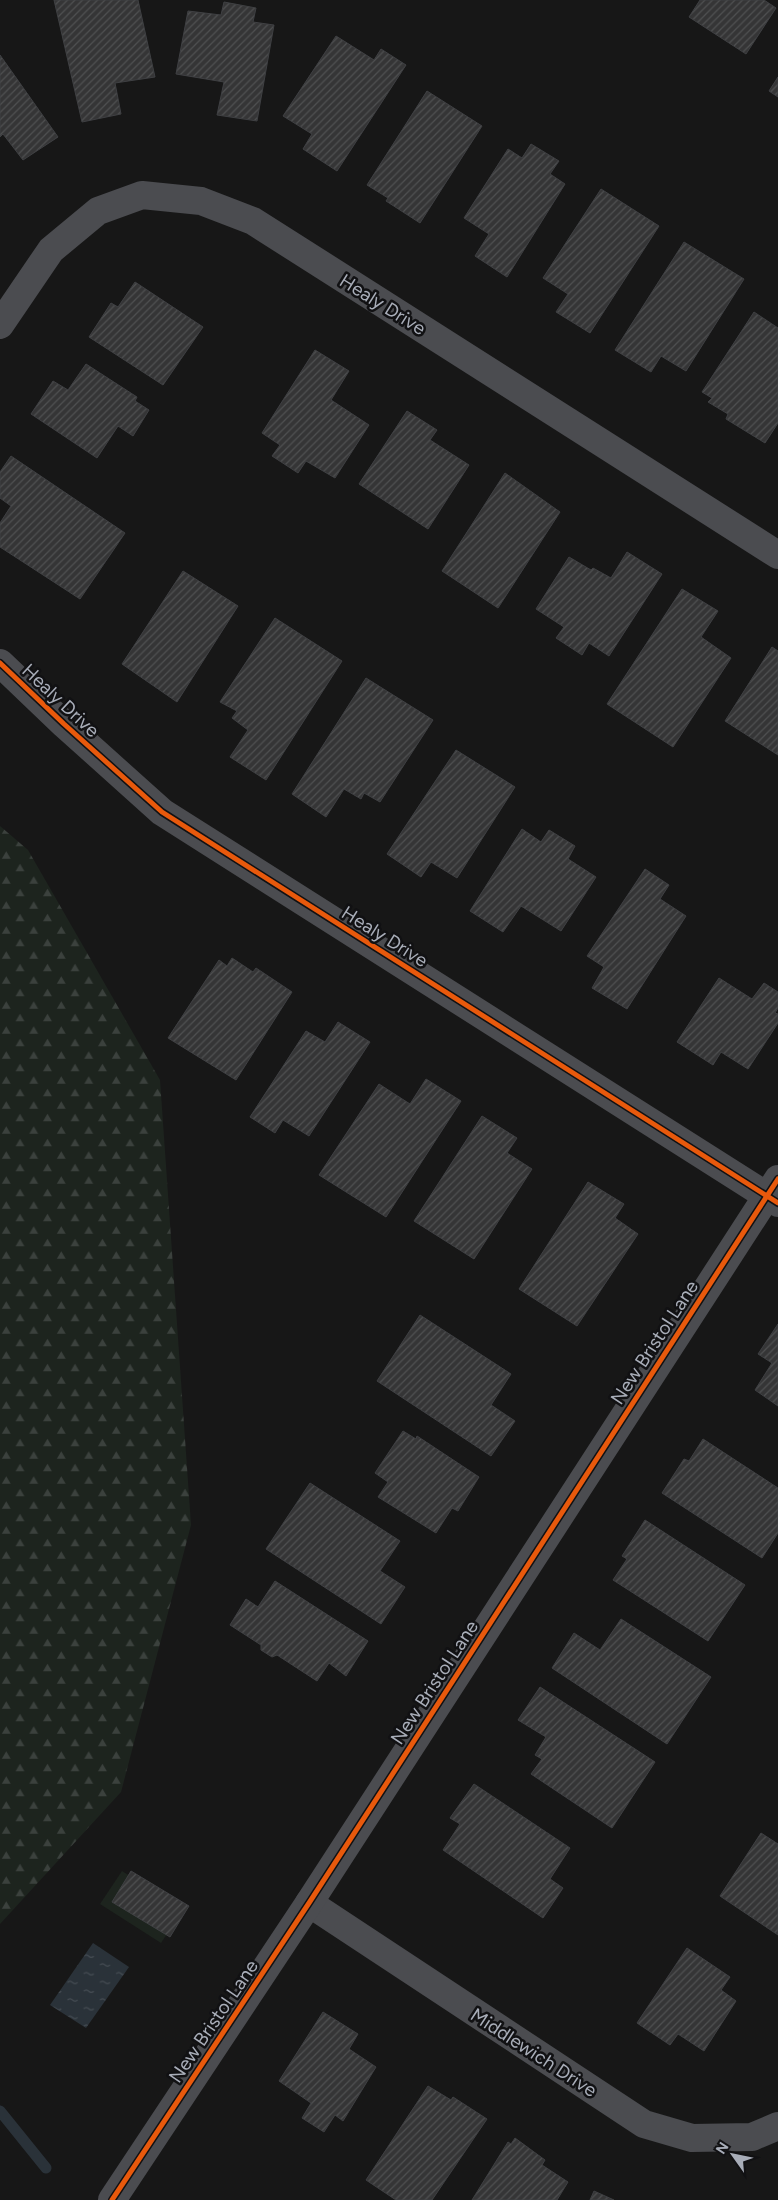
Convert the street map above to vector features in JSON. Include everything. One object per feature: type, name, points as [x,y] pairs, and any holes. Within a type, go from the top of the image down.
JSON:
[{"type":"street","name":"Healy Drive","points":[[0,325],[51,250],[98,211],[142,195],[201,201],[253,221],[778,555]]},
{"type":"street","name":"Healy Drive","points":[[0,663],[64,724],[162,812],[774,1192]]},
{"type":"street","name":"New Bristol Lane","points":[[112,2200],[310,1903],[774,1192]]},
{"type":"street","name":"Middlewich Drive","points":[[310,1903],[644,2124],[692,2138],[752,2136],[778,2126]]},
{"type":"green space","points":[[0,826],[28,850],[160,1080],[191,1525],[121,1792],[0,1924]]},
{"type":"green space","points":[[122,1871],[183,1910],[161,1943],[100,1904]]},
{"type":"water","points":[[93,1943],[129,1967],[86,2028],[50,2005]]},
{"type":"building","points":[[54,0],[138,0],[155,77],[115,83],[121,114],[82,122]]},
{"type":"building","points":[[700,0],[764,0],[776,8],[746,54],[689,17]]},
{"type":"building","points":[[224,2],[256,8],[253,22],[274,25],[257,121],[217,115],[224,82],[176,74],[188,11],[221,15]]},
{"type":"building","points":[[336,36],[374,60],[381,49],[406,65],[337,171],[303,149],[312,134],[283,116]]},
{"type":"building","points":[[0,55],[58,137],[23,160],[3,134],[0,137]]},
{"type":"building","points":[[778,77],[778,97],[769,91]]},
{"type":"building","points":[[427,91],[482,126],[420,223],[386,201],[388,198],[367,185]]},
{"type":"building","points":[[531,144],[559,161],[550,174],[565,184],[507,277],[475,256],[489,234],[464,218],[508,149],[522,158]]},
{"type":"building","points":[[601,189],[659,226],[590,333],[556,312],[568,294],[543,278]]},
{"type":"building","points":[[684,242],[744,279],[686,371],[661,356],[651,372],[615,350]]},
{"type":"building","points":[[135,282],[203,327],[163,385],[89,337],[111,303],[118,307]]},
{"type":"building","points":[[754,312],[778,328],[778,423],[765,443],[726,419],[728,414],[708,402],[712,398],[702,392]]},
{"type":"building","points":[[315,350],[349,371],[331,400],[369,425],[335,478],[306,461],[298,473],[272,456],[280,445],[262,433]]},
{"type":"building","points":[[86,364],[137,397],[135,401],[149,410],[133,436],[118,426],[97,458],[31,414],[53,381],[68,390]]},
{"type":"building","points":[[407,411],[437,430],[430,440],[469,465],[428,529],[359,484]]},
{"type":"building","points":[[11,456],[125,533],[80,599],[0,547],[0,523],[11,506],[0,498],[0,472]]},
{"type":"building","points":[[505,473],[560,512],[498,608],[442,571]]},
{"type":"building","points":[[627,552],[662,574],[609,656],[589,643],[582,655],[556,638],[564,627],[536,609],[569,557],[591,570],[593,568],[611,578]]},
{"type":"building","points":[[183,571],[238,606],[177,702],[122,664]]},
{"type":"building","points":[[682,589],[718,611],[701,637],[731,658],[673,747],[607,704]]},
{"type":"building","points":[[275,618],[342,661],[266,780],[230,757],[248,730],[232,718],[237,711],[220,702]]},
{"type":"building","points":[[772,647],[778,651],[778,755],[725,721]]},
{"type":"building","points":[[366,678],[433,720],[380,802],[364,793],[361,799],[344,789],[326,817],[292,794]]},
{"type":"building","points":[[456,750],[515,787],[457,878],[431,862],[421,877],[387,854]]},
{"type":"building","points":[[522,829],[541,842],[549,830],[575,846],[568,859],[596,877],[561,931],[521,906],[503,932],[470,911]]},
{"type":"building","points":[[645,869],[669,885],[660,899],[686,916],[627,1009],[592,988],[604,967],[587,956]]},
{"type":"building","points":[[232,958],[253,972],[256,968],[292,992],[236,1080],[168,1038],[219,960],[227,966]]},
{"type":"building","points":[[719,978],[752,999],[764,983],[778,992],[778,1008],[775,1013],[778,1014],[778,1023],[748,1069],[721,1052],[713,1065],[677,1042]]},
{"type":"building","points":[[338,1022],[370,1042],[309,1136],[283,1120],[275,1133],[250,1117],[306,1031],[325,1042]]},
{"type":"building","points":[[426,1079],[461,1101],[386,1217],[319,1175],[379,1084],[410,1104]]},
{"type":"building","points":[[482,1116],[517,1138],[507,1153],[532,1169],[474,1259],[414,1221]]},
{"type":"building","points":[[588,1182],[624,1204],[615,1218],[638,1234],[577,1326],[519,1289]]},
{"type":"building","points":[[420,1315],[511,1374],[491,1405],[515,1421],[491,1456],[377,1381]]},
{"type":"building","points":[[778,1324],[778,1406],[755,1390],[772,1363],[758,1354]]},
{"type":"building","points":[[403,1431],[416,1439],[417,1436],[479,1477],[458,1511],[452,1508],[436,1533],[378,1497],[388,1482],[375,1473]]},
{"type":"building","points":[[703,1439],[778,1488],[778,1533],[762,1558],[662,1493],[684,1459],[689,1461]]},
{"type":"building","points":[[310,1483],[400,1541],[380,1571],[405,1587],[381,1624],[266,1549]]},
{"type":"building","points":[[645,1520],[745,1585],[708,1641],[613,1580],[627,1559],[622,1556]]},
{"type":"building","points":[[275,1581],[368,1641],[346,1676],[329,1663],[317,1681],[277,1655],[272,1657],[261,1650],[261,1645],[230,1625],[246,1599],[258,1607]]},
{"type":"building","points":[[621,1619],[711,1677],[667,1744],[552,1668],[574,1633],[600,1650]]},
{"type":"building","points":[[540,1687],[655,1762],[612,1828],[531,1774],[542,1759],[535,1755],[546,1737],[518,1720]]},
{"type":"building","points":[[474,1784],[570,1848],[550,1879],[563,1888],[543,1918],[443,1850],[460,1824],[450,1818]]},
{"type":"building","points":[[761,1833],[778,1844],[778,1935],[720,1896]]},
{"type":"building","points":[[131,1871],[189,1906],[170,1937],[112,1902]]},
{"type":"building","points":[[687,1948],[730,1977],[721,1990],[736,2001],[704,2051],[678,2034],[670,2045],[637,2023]]},
{"type":"building","points":[[323,2012],[358,2034],[349,2049],[376,2067],[343,2121],[335,2115],[324,2132],[302,2118],[311,2103],[279,2081]]},
{"type":"building","points":[[428,2086],[451,2100],[453,2097],[487,2119],[432,2200],[396,2200],[366,2180]]},
{"type":"building","points":[[515,2138],[545,2160],[542,2165],[568,2182],[557,2200],[472,2200],[508,2142],[511,2144]]},
{"type":"building","points":[[594,2191],[614,2200],[590,2200]]},
{"type":"waterway","points":[[0,2111],[46,2168]]},
{"type":"cycle path","points":[[0,663],[64,724],[162,812],[778,1203]]},
{"type":"cycle path","points":[[112,2200],[309,1903],[778,1179]]}]
